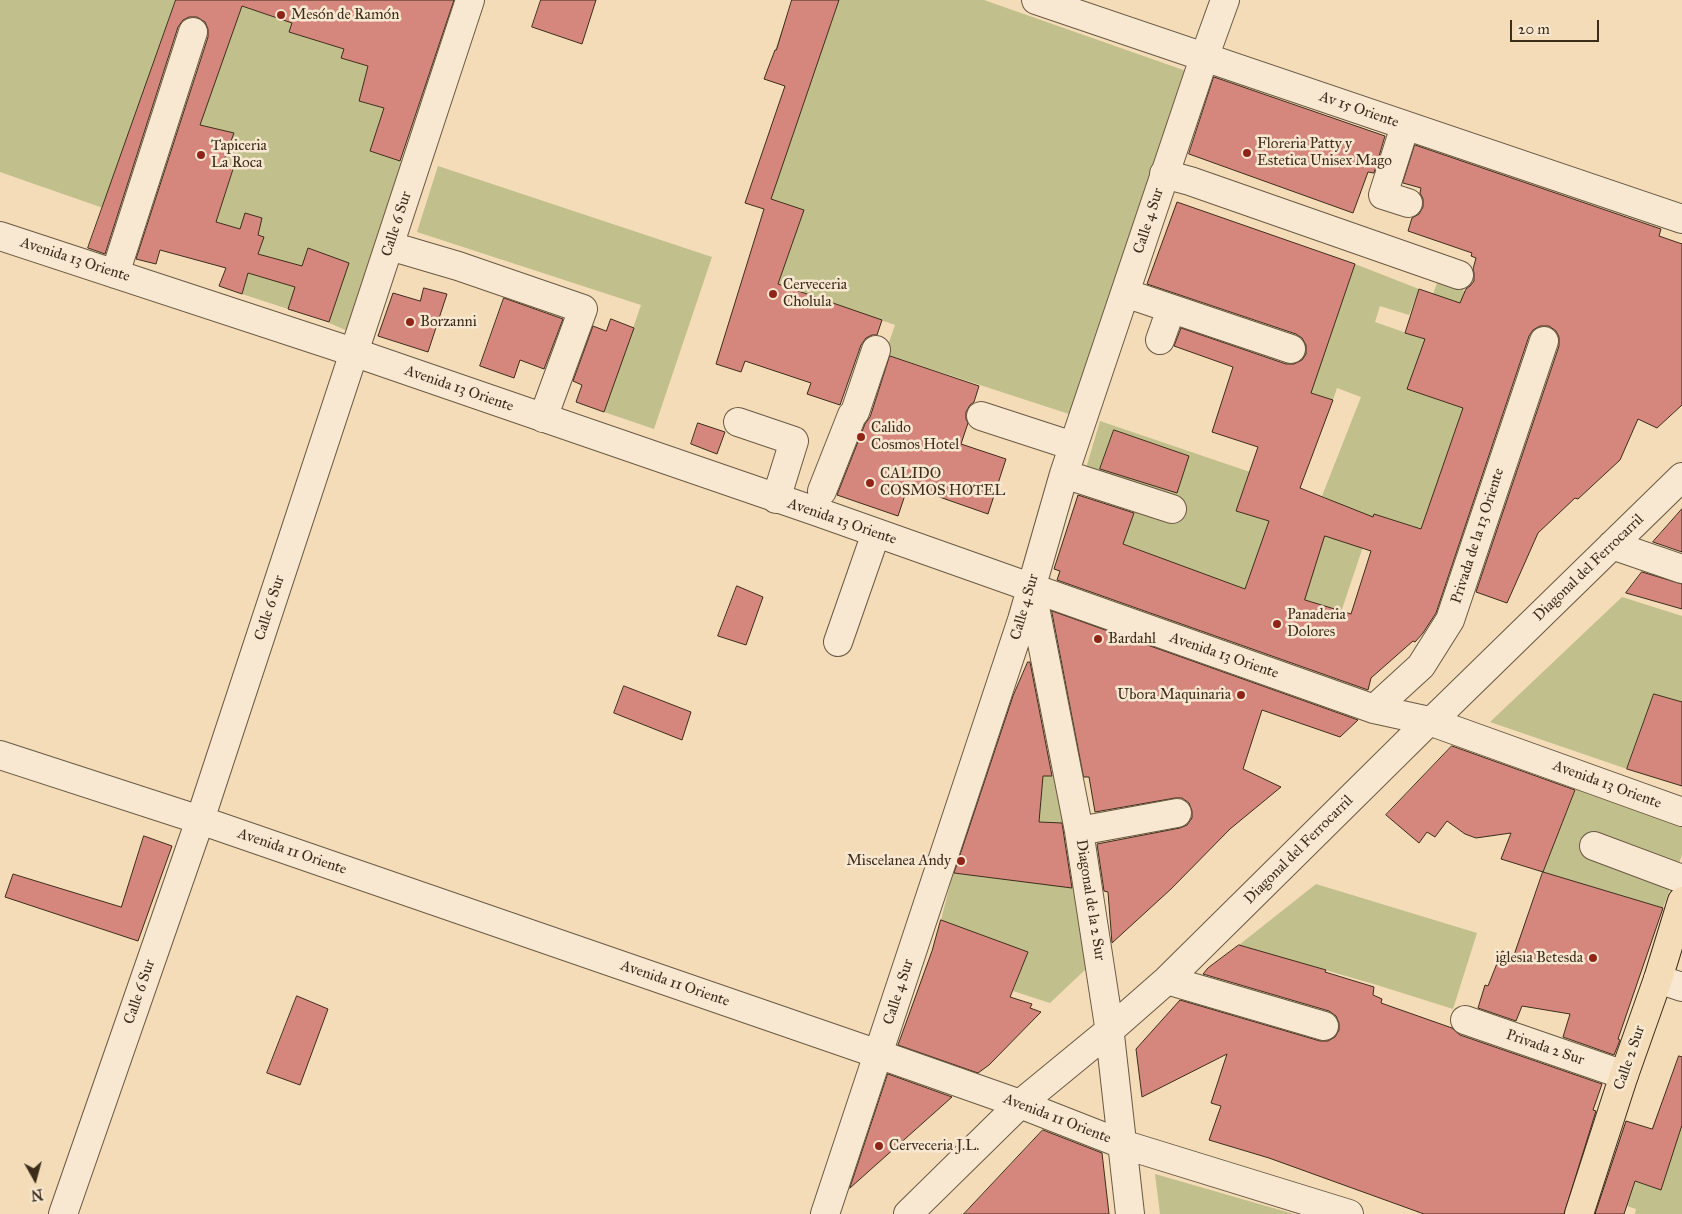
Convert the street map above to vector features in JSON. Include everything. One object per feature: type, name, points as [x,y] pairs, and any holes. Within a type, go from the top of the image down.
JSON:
[{"type":"main road","name":"Calle 2 Sur","points":[[1579,1214],[1624,1075],[1670,983],[1682,901]]},
{"type":"street","name":"Calle 6 Sur","points":[[63,1214],[200,820],[470,0]]},
{"type":"street","name":"Av 15 Oriente","points":[[1036,0],[1682,219]]},
{"type":"street","name":"Calle 4 Sur","points":[[825,1214],[1022,620],[1073,446],[1164,174],[1225,0]]},
{"type":"street","points":[[115,274],[193,32]]},
{"type":"street","points":[[1405,126],[1383,194],[1408,203]]},
{"type":"street","points":[[1164,174],[1199,184],[1459,275]]},
{"type":"street","name":"Avenida 13 Oriente","points":[[0,236],[354,352],[876,533],[1374,709],[1429,721],[1682,812]]},
{"type":"street","points":[[390,246],[458,266],[583,308],[543,418]]},
{"type":"street","points":[[1125,293],[1291,349]]},
{"type":"street","points":[[1160,340],[1171,309]]},
{"type":"street","name":"Privada de la 13 Oriente","points":[[1374,709],[1421,666],[1450,620],[1544,341]]},
{"type":"street","points":[[822,491],[852,415],[855,412],[876,350]]},
{"type":"street","points":[[981,416],[1073,446]]},
{"type":"street","points":[[738,422],[794,441],[776,499]]},
{"type":"street","points":[[1064,474],[1172,509]]},
{"type":"street","name":"Diagonal del Ferrocarril","points":[[908,1214],[1020,1104],[1167,980],[1429,721],[1436,717],[1682,477]]},
{"type":"street","points":[[838,642],[876,533]]},
{"type":"street","points":[[1612,545],[1682,570]]},
{"type":"street","name":"Diagonal de la 2 Sur","points":[[1031,588],[1079,831],[1110,1030],[1130,1214]]},
{"type":"street","name":"Avenida 11 Oriente","points":[[0,755],[200,820],[878,1054],[1020,1104],[1122,1144],[1349,1214]]},
{"type":"street","points":[[1079,831],[1177,813]]},
{"type":"street","points":[[1594,846],[1682,880]]},
{"type":"street","points":[[1167,980],[1324,1026]]},
{"type":"street","name":"Privada 2 Sur","points":[[1465,1020],[1624,1075]]},
{"type":"shaded area","points":[[0,0],[176,0],[103,208],[0,172]]},
{"type":"shaded area","points":[[839,0],[984,0],[1189,72],[1072,415],[885,354],[895,325],[778,284],[804,210],[771,199],[817,65],[775,50],[788,12],[831,25]]},
{"type":"shaded area","points":[[242,6],[292,23],[290,32],[330,45],[346,44],[342,58],[368,66],[359,101],[384,108],[370,151],[405,163],[348,331],[329,323],[348,263],[308,249],[288,309],[242,294],[248,273],[273,280],[280,260],[258,254],[263,236],[240,229],[227,268],[208,263],[220,223],[172,210],[225,195],[234,166],[211,160],[233,133],[200,125]]},
{"type":"shaded area","points":[[438,166],[712,257],[654,429],[604,412],[641,305],[417,232]]},
{"type":"shaded area","points":[[1355,264],[1419,289],[1409,315],[1380,306],[1375,322],[1418,337],[1437,283],[1465,291],[1459,308],[1408,389],[1463,408],[1421,529],[1374,514],[1337,624],[1298,598],[1315,568],[1335,502],[1322,496],[1361,397],[1337,388],[1333,400],[1285,384],[1264,449],[1256,447],[1290,352],[1296,343],[1325,352]]},
{"type":"shaded area","points":[[1100,421],[1250,472],[1236,511],[1269,521],[1245,589],[1123,544],[1135,511],[1079,492]],"holes":[[[1114,430],[1189,456],[1101,467]]]},
{"type":"shaded area","points":[[1622,597],[1682,616],[1682,702],[1654,694],[1627,769],[1490,722]]},
{"type":"shaded area","points":[[1043,776],[1057,776],[1067,824],[1037,822]]},
{"type":"shaded area","points":[[1576,789],[1682,825],[1682,855],[1663,908],[1543,872]]},
{"type":"shaded area","points":[[953,873],[1078,888],[1087,968],[1050,1003],[1013,991],[1028,952],[941,920]]},
{"type":"shaded area","points":[[1316,884],[1477,933],[1453,1009],[1239,945]]},
{"type":"shaded area","points":[[1682,1125],[1682,1214],[1635,1214],[1636,1209],[1608,1200],[1616,1175],[1661,1190]]},
{"type":"shaded area","points":[[1155,1174],[1294,1214],[1160,1214]]},
{"type":"building","points":[[176,0],[454,0],[400,161],[370,151],[384,108],[359,101],[368,66],[341,58],[344,49],[289,32],[292,23],[242,6],[200,125],[234,133],[223,163],[234,166],[216,222],[240,229],[245,213],[262,218],[258,235],[264,237],[258,254],[302,266],[308,248],[349,263],[329,322],[288,309],[295,287],[248,273],[242,294],[219,286],[226,268],[160,250],[156,264],[136,259],[208,37],[208,29],[205,22],[197,17],[189,17],[183,20],[178,27],[105,254],[88,248]]},
{"type":"building","points":[[541,0],[596,0],[582,44],[532,27]]},
{"type":"building","points":[[792,0],[839,0],[771,199],[804,210],[778,284],[882,320],[877,335],[866,338],[861,345],[840,405],[807,394],[811,383],[745,361],[741,372],[716,364],[764,209],[745,203],[785,86],[764,79],[776,50]]},
{"type":"building","points":[[1214,77],[1385,136],[1374,173],[1368,172],[1353,213],[1189,154]]},
{"type":"building","points":[[1415,145],[1661,229],[1659,236],[1682,244],[1682,405],[1657,428],[1638,419],[1620,460],[1578,499],[1575,498],[1538,533],[1507,603],[1476,592],[1559,346],[1559,337],[1556,331],[1549,326],[1540,326],[1533,330],[1529,336],[1436,613],[1415,642],[1413,641],[1371,678],[1368,690],[1057,580],[1060,571],[1054,569],[1078,495],[1134,513],[1123,544],[1245,589],[1269,521],[1236,511],[1258,447],[1212,432],[1233,367],[1174,346],[1181,328],[1286,364],[1294,364],[1302,360],[1306,354],[1306,345],[1302,338],[1296,334],[1147,284],[1177,202],[1355,264],[1311,393],[1333,400],[1300,488],[1373,517],[1374,514],[1421,529],[1463,408],[1407,389],[1425,339],[1405,333],[1419,289],[1460,303],[1466,289],[1474,281],[1473,269],[1476,258],[1471,256],[1472,253],[1408,231],[1412,218],[1419,214],[1423,207],[1423,199],[1420,193],[1421,188],[1403,183]],"holes":[[[1325,536],[1371,551],[1351,614],[1305,600]]]},
{"type":"building","name":"Borzanni","points":[[424,288],[447,294],[428,352],[378,336],[393,293],[420,301]]},
{"type":"building","points":[[504,298],[563,319],[544,369],[520,360],[514,378],[480,366]]},
{"type":"building","points":[[611,319],[634,328],[604,412],[576,402],[582,385],[573,381],[593,326],[606,331]]},
{"type":"building","points":[[890,356],[979,386],[974,402],[966,412],[968,423],[961,444],[1006,459],[988,514],[908,486],[898,516],[837,495],[865,424],[870,417]]},
{"type":"building","points":[[698,423],[725,432],[717,454],[691,444]]},
{"type":"building","points":[[1114,430],[1189,456],[1177,493],[1100,469]]},
{"type":"building","points":[[1682,509],[1682,552],[1653,542]]},
{"type":"building","points":[[1642,572],[1682,584],[1682,609],[1626,593]]},
{"type":"building","points":[[737,586],[763,597],[746,645],[718,636]]},
{"type":"building","points":[[1052,611],[1358,720],[1340,737],[1262,710],[1243,769],[1281,787],[1230,829],[1171,889],[1112,943],[1108,892],[1104,891],[1097,844],[1180,828],[1187,825],[1192,818],[1192,811],[1189,803],[1182,798],[1175,798],[1095,812],[1089,777],[1084,777]]},
{"type":"building","points":[[1028,662],[1030,662],[1052,776],[1043,776],[1039,822],[1062,823],[1072,888],[954,873],[1013,696]]},
{"type":"building","points":[[624,686],[691,712],[682,740],[614,713]]},
{"type":"building","points":[[1654,694],[1682,702],[1682,786],[1627,769]]},
{"type":"building","points":[[1452,746],[1575,790],[1543,872],[1501,859],[1511,833],[1476,838],[1465,834],[1447,821],[1435,837],[1427,832],[1419,843],[1386,815]]},
{"type":"building","points":[[144,836],[172,846],[138,941],[5,897],[13,874],[121,907]]},
{"type":"building","points":[[1543,872],[1663,908],[1614,1055],[1563,1037],[1570,1014],[1522,1006],[1516,1021],[1478,1008],[1485,985],[1488,986],[1502,951],[1514,954]]},
{"type":"building","points":[[941,920],[1028,952],[1010,997],[1032,1004],[1030,1008],[1041,1012],[989,1065],[978,1073],[898,1045],[932,951]]},
{"type":"building","points":[[1239,945],[1326,970],[1325,972],[1374,987],[1373,995],[1382,999],[1381,1003],[1452,1028],[1460,1035],[1602,1084],[1593,1110],[1596,1111],[1564,1214],[1424,1214],[1269,1158],[1209,1140],[1221,1106],[1211,1103],[1227,1054],[1142,1097],[1136,1049],[1180,1000],[1320,1041],[1328,1041],[1335,1037],[1339,1030],[1339,1023],[1336,1016],[1329,1011],[1203,974],[1208,968]]},
{"type":"building","points":[[297,996],[328,1009],[300,1085],[267,1073]]},
{"type":"building","points":[[1679,1056],[1682,1057],[1682,1125],[1661,1190],[1635,1181],[1624,1214],[1595,1214],[1626,1121],[1652,1129]]},
{"type":"building","name":"Cerveceria J.L.","points":[[888,1074],[952,1097],[850,1188]]},
{"type":"building","points":[[1043,1130],[1102,1153],[1109,1214],[964,1214]]},
{"type":"place","name":"Mesón de Ramón","points":[[281,15]]},
{"type":"place","name":"Floreria Patty y Estetica Unisex Mago","points":[[1247,153]]},
{"type":"place","name":"Tapiceria La Roca","points":[[201,155]]},
{"type":"place","name":"Cerveceria Cholula","points":[[773,294]]},
{"type":"place","name":"Borzanni","points":[[410,322]]},
{"type":"place","name":"Calido Cosmos Hotel","points":[[861,437]]},
{"type":"place","name":"CALIDO COSMOS HOTEL","points":[[870,483]]},
{"type":"place","name":"Panaderia Dolores","points":[[1277,624]]},
{"type":"place","name":"Bardahl","points":[[1098,639]]},
{"type":"place","name":"Ubora Maquinaria","points":[[1241,695]]},
{"type":"place","name":"Miscelanea Andy","points":[[961,861]]},
{"type":"place","name":"iglesia Betesda","points":[[1593,958]]},
{"type":"place","name":"Cerveceria J.L.","points":[[879,1146]]}]
